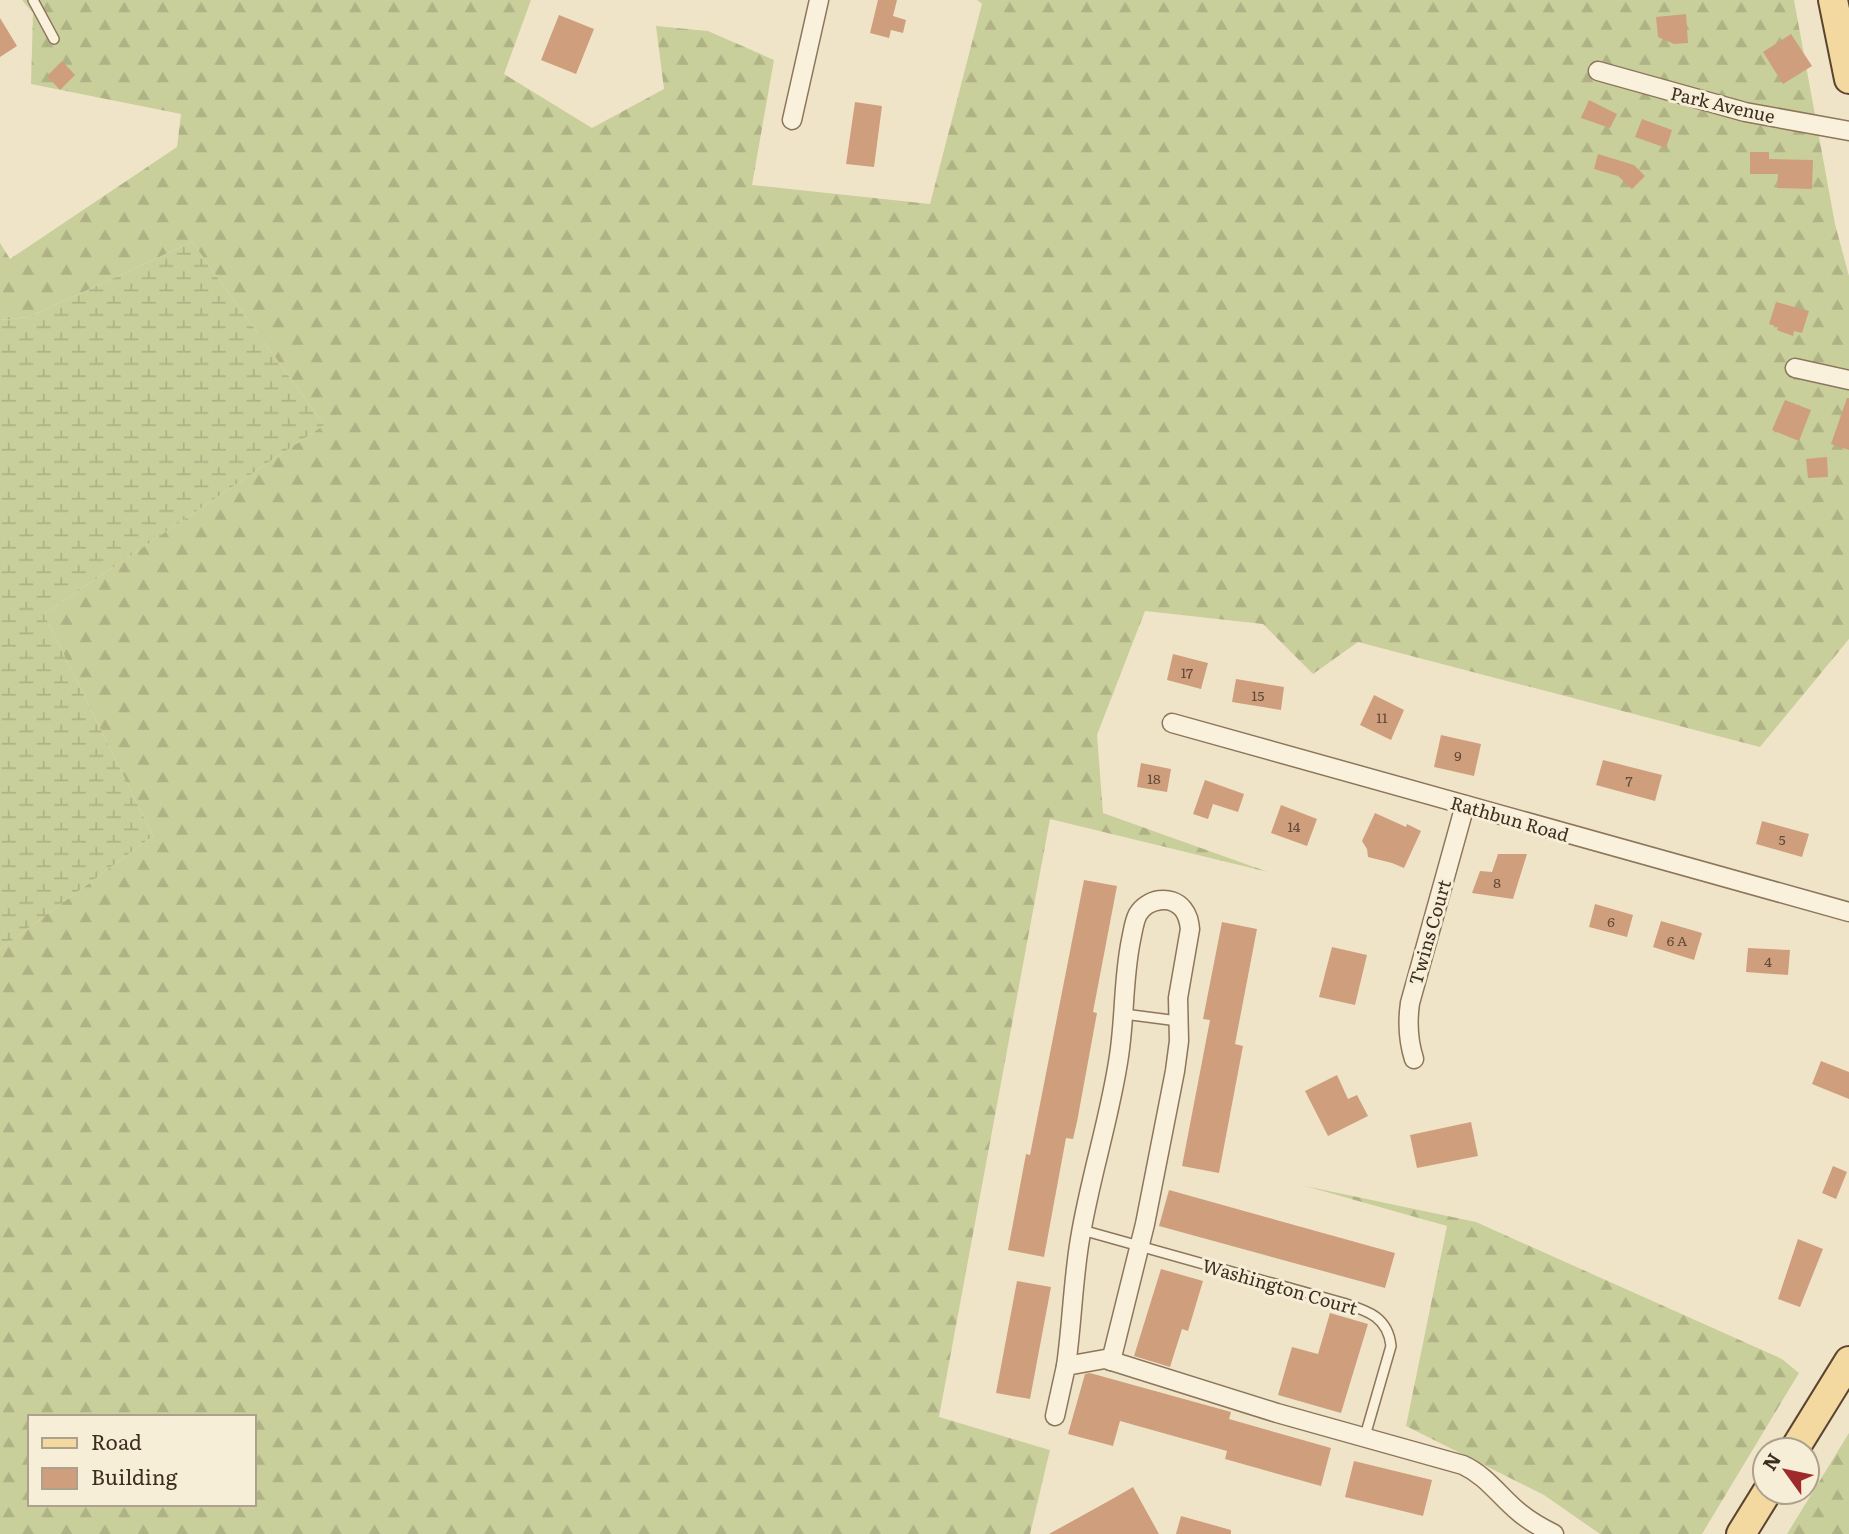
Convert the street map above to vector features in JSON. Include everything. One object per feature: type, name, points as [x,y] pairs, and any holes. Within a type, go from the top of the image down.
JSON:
[{"type":"main road","points":[[1833,0],[1849,79]]},
{"type":"main road","points":[[1803,1436],[1849,1361]]},
{"type":"main road","points":[[1741,1534],[1758,1506]]},
{"type":"street","points":[[792,120],[819,0]]},
{"type":"street","name":"Park Avenue","points":[[1598,71],[1745,112],[1849,131]]},
{"type":"street","points":[[1795,368],[1849,380]]},
{"type":"street","name":"Rathbun Road","points":[[1172,723],[1849,912]]},
{"type":"street","name":"Twins Court","points":[[1413,1059],[1408,1042],[1410,1003],[1465,805]]},
{"type":"street","points":[[1055,1416],[1066,1366],[1082,1230],[1114,1092],[1124,1014],[1125,971],[1136,917],[1152,901],[1163,899],[1174,901],[1183,908],[1190,929],[1178,998],[1179,1041],[1140,1246],[1111,1361]]},
{"type":"street","points":[[1066,1366],[1105,1359],[1473,1470],[1491,1483],[1519,1512],[1537,1526],[1554,1534]]},
{"type":"lane","points":[[33,0],[54,39]]},
{"type":"lane","points":[[1124,1014],[1178,1021]]},
{"type":"lane","name":"Washington Court","points":[[1082,1230],[1343,1303],[1378,1317],[1385,1325],[1391,1346],[1364,1436]]},
{"type":"green space","points":[[22,0],[531,0],[504,74],[592,128],[664,89],[656,26],[708,31],[774,60],[752,185],[930,204],[982,4],[977,0],[1794,0],[1835,224],[1849,276],[1849,639],[1760,747],[1358,642],[1313,674],[1263,624],[1145,611],[1097,735],[1103,813],[1268,872],[1050,819],[939,1417],[1050,1450],[1030,1534],[0,1534],[0,949],[153,836],[44,614],[324,425],[192,242],[29,317],[0,320],[0,243],[10,259],[177,147],[181,114],[31,84],[33,13]]},
{"type":"green space","points":[[192,242],[324,425],[44,614],[153,836],[0,949],[0,320],[29,317]]},
{"type":"green space","points":[[1305,1186],[1476,1222],[1782,1359],[1799,1373],[1761,1436],[1751,1436],[1751,1453],[1702,1534],[1600,1534],[1544,1495],[1406,1426],[1447,1226]]},
{"type":"green space","points":[[1849,1433],[1849,1534],[1787,1534],[1804,1506],[1821,1506],[1821,1479]]},
{"type":"building","points":[[878,0],[897,0],[893,16],[906,20],[903,33],[891,30],[889,38],[870,33]]},
{"type":"building","points":[[1686,14],[1688,43],[1674,44],[1658,37],[1656,17]]},
{"type":"building","points":[[559,15],[594,29],[576,74],[541,60]]},
{"type":"building","points":[[0,18],[17,46],[0,57]]},
{"type":"building","points":[[1791,34],[1812,66],[1783,84],[1763,52]]},
{"type":"building","points":[[62,61],[75,75],[60,90],[47,76]]},
{"type":"building","points":[[1589,100],[1617,114],[1610,128],[1581,118]]},
{"type":"building","points":[[855,102],[882,106],[874,167],[846,164]]},
{"type":"building","points":[[1642,119],[1672,130],[1666,148],[1635,137]]},
{"type":"building","points":[[1750,152],[1769,152],[1769,159],[1813,160],[1812,189],[1777,188],[1778,174],[1750,174]]},
{"type":"building","points":[[1598,154],[1634,165],[1645,176],[1632,189],[1618,176],[1594,169]]},
{"type":"building","points":[[1776,302],[1809,311],[1802,333],[1794,331],[1793,336],[1769,324]]},
{"type":"building","points":[[1849,398],[1849,450],[1831,444]]},
{"type":"building","points":[[1785,400],[1811,410],[1799,441],[1772,430]]},
{"type":"building","points":[[1827,457],[1828,477],[1808,478],[1806,459]]},
{"type":"building","points":[[1173,654],[1208,663],[1201,689],[1167,680]]},
{"type":"building","points":[[1236,679],[1284,687],[1281,710],[1232,702]]},
{"type":"building","points":[[1374,695],[1404,710],[1391,740],[1360,725]]},
{"type":"building","points":[[1441,735],[1481,744],[1474,776],[1434,767]]},
{"type":"building","points":[[1603,760],[1662,775],[1655,801],[1596,785]]},
{"type":"building","points":[[1141,763],[1171,769],[1167,792],[1137,787]]},
{"type":"building","points":[[1205,780],[1244,794],[1238,812],[1213,804],[1208,819],[1193,814]]},
{"type":"building","points":[[1281,805],[1317,819],[1307,846],[1271,833]]},
{"type":"building","points":[[1375,813],[1421,831],[1404,868],[1368,857],[1362,841]]},
{"type":"building","points":[[1762,821],[1809,834],[1802,857],[1756,844]]},
{"type":"building","points":[[1498,854],[1527,854],[1513,899],[1472,893],[1480,871],[1492,872]]},
{"type":"building","points":[[1084,880],[1117,886],[1093,1012],[1097,1013],[1077,1122],[1073,1139],[1066,1138],[1044,1257],[1008,1250],[1026,1154],[1030,1155]]},
{"type":"building","points":[[1595,904],[1633,915],[1627,937],[1589,927]]},
{"type":"building","points":[[1661,921],[1702,933],[1694,960],[1653,947]]},
{"type":"building","points":[[1222,922],[1257,929],[1235,1044],[1243,1046],[1219,1173],[1182,1166],[1210,1020],[1203,1019]]},
{"type":"building","points":[[1332,947],[1367,955],[1355,1005],[1319,997]]},
{"type":"building","points":[[1748,948],[1790,950],[1788,975],[1746,972]]},
{"type":"building","points":[[1821,1061],[1849,1072],[1849,1099],[1812,1084]]},
{"type":"building","points":[[1337,1075],[1348,1099],[1357,1095],[1368,1116],[1328,1136],[1305,1091]]},
{"type":"building","points":[[1471,1122],[1478,1156],[1417,1168],[1410,1135]]},
{"type":"building","points":[[1833,1166],[1847,1172],[1836,1199],[1822,1193]]},
{"type":"building","points":[[1169,1190],[1395,1253],[1385,1288],[1159,1226]]},
{"type":"building","points":[[1798,1239],[1823,1249],[1800,1307],[1778,1299]]},
{"type":"building","points":[[1161,1269],[1203,1281],[1188,1331],[1182,1329],[1170,1367],[1134,1356]]},
{"type":"building","points":[[1017,1281],[1051,1287],[1030,1399],[996,1393]]},
{"type":"building","points":[[1330,1313],[1368,1324],[1341,1413],[1278,1395],[1292,1347],[1318,1354]]},
{"type":"building","points":[[1090,1373],[1231,1412],[1229,1419],[1331,1448],[1321,1486],[1225,1459],[1227,1451],[1120,1421],[1113,1446],[1068,1434],[1085,1374]]},
{"type":"building","points":[[1354,1461],[1432,1480],[1423,1516],[1345,1497]]},
{"type":"building","points":[[1133,1487],[1159,1534],[1049,1534],[1114,1498]]},
{"type":"building","points":[[1181,1516],[1231,1530],[1231,1534],[1176,1534]]}]
